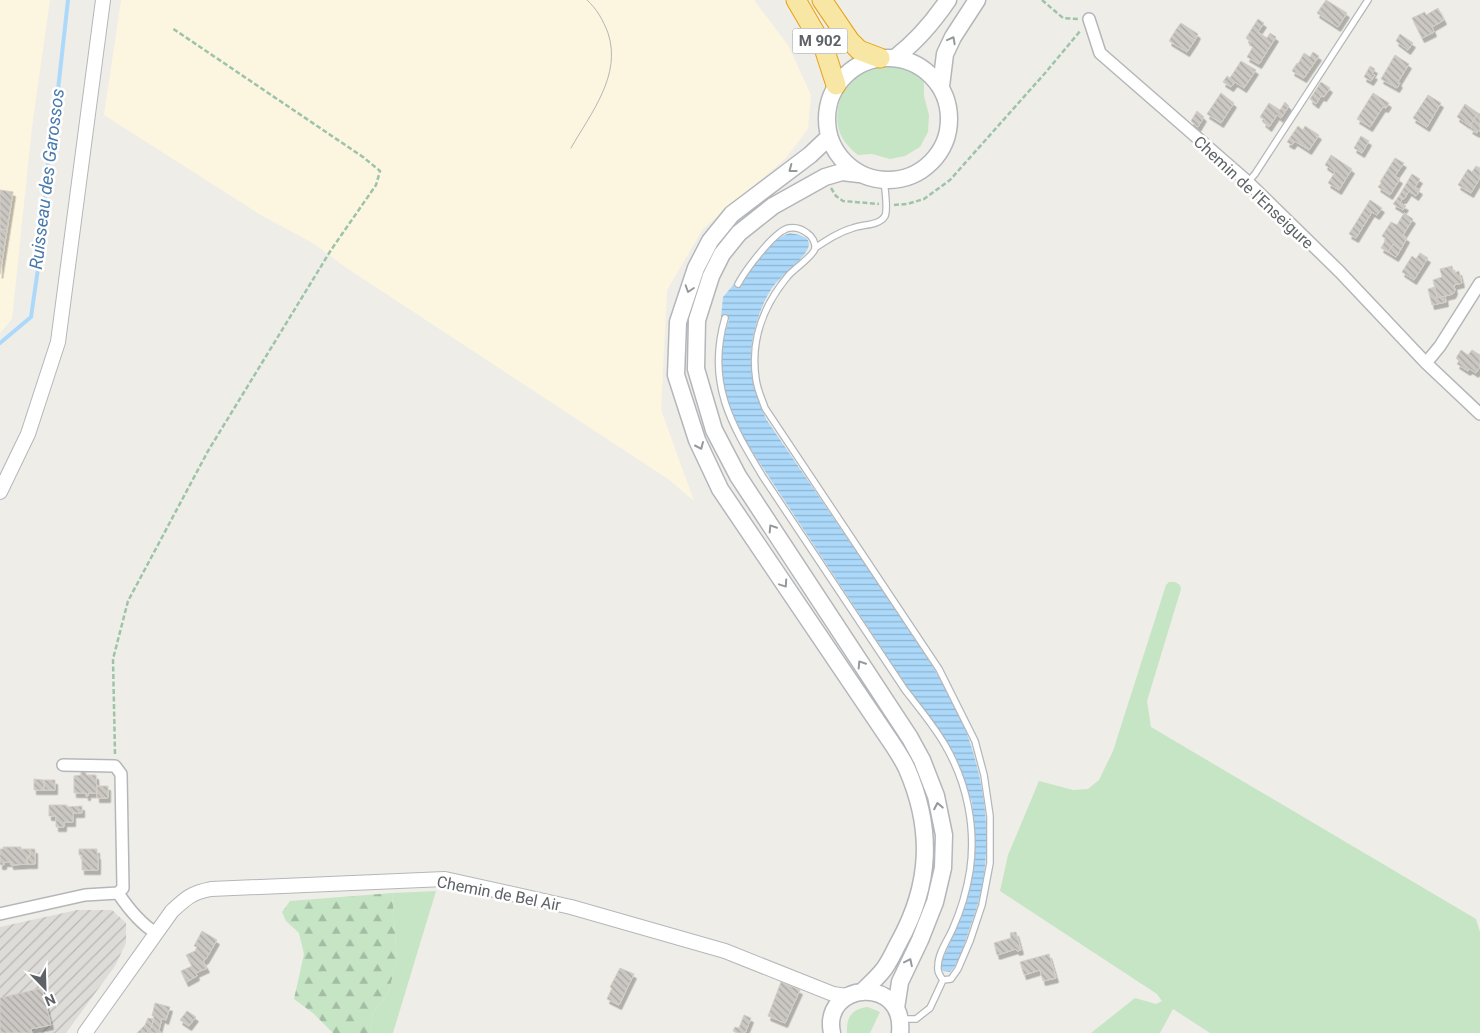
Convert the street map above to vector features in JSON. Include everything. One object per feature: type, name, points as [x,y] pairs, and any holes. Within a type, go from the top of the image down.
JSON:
[{"type":"highway","name":"M 902","points":[[796,0],[824,48],[836,85]]},
{"type":"highway","name":"M 902","points":[[822,0],[859,50],[888,58]]},
{"type":"main road","points":[[888,58],[910,46],[929,27],[948,0]]},
{"type":"main road","points":[[941,86],[945,54],[953,37],[977,0]]},
{"type":"main road","points":[[859,174],[840,158],[829,137],[826,119],[829,101],[836,85],[848,72],[863,62],[888,58],[913,62],[929,72],[941,86],[948,104],[950,123],[946,142],[936,158],[921,171],[904,179],[884,180],[842,172],[825,178],[773,206],[739,232],[722,254],[711,276],[697,320],[696,369],[714,430],[738,476],[910,738],[922,760],[936,796],[944,835],[943,868],[935,902],[900,982],[902,1024]]},
{"type":"main road","points":[[829,137],[810,154],[732,214],[710,241],[696,268],[678,322],[676,375],[697,440],[720,489],[892,742],[906,768],[919,803],[925,838],[920,894],[905,931],[884,969],[855,993],[840,1002],[833,1014],[831,1022],[832,1033]]},
{"type":"main road","points":[[855,993],[871,991],[886,997],[902,1024]]},
{"type":"street","points":[[0,492],[28,434],[58,342],[103,0]]},
{"type":"street","name":"Chemin de l'Enseigure","points":[[1089,19],[1100,52],[1248,182],[1340,272],[1426,363],[1480,414]]},
{"type":"street","points":[[1426,363],[1440,346],[1480,283]]},
{"type":"street","points":[[0,914],[85,896],[118,893],[123,888],[121,774],[115,766],[63,765]]},
{"type":"street","name":"Chemin de Bel Air","points":[[85,1033],[172,911],[186,898],[210,889],[445,879],[571,907],[725,951],[807,982],[833,994],[855,993]]},
{"type":"street","points":[[118,893],[148,928],[156,933]]},
{"type":"street","points":[[818,988],[833,1014]]},
{"type":"lane","points":[[1248,182],[1368,0]]},
{"type":"lane","points":[[884,180],[885,215],[878,222],[837,234],[815,248],[811,255],[794,270],[776,291],[756,334],[756,380],[765,408],[939,669],[975,741],[984,775],[990,816],[990,863],[982,905],[970,941],[951,979],[944,980]]},
{"type":"lane","points":[[738,284],[760,251],[788,228],[802,229],[810,235],[815,248]]},
{"type":"lane","points":[[725,318],[721,330],[717,358],[720,385],[726,410],[741,441],[905,690],[945,745],[960,777],[968,802],[972,844],[970,869],[964,896],[954,927],[941,953],[938,966],[939,974],[944,980]]},
{"type":"lane","points":[[902,1024],[916,1019],[930,1008],[944,980]]},
{"type":"path","points":[[1042,0],[1063,18],[1089,19]]},
{"type":"path","points":[[829,184],[836,196],[843,201],[886,205],[907,204],[924,199],[950,180],[1046,72],[1089,19]]},
{"type":"path","points":[[115,766],[113,658],[128,602],[208,451],[331,250],[376,185],[380,171],[363,157],[172,28]]},
{"type":"shaded area","points":[[0,0],[50,0],[32,127],[12,319],[0,333]]},
{"type":"shaded area","points":[[121,0],[754,0],[788,45],[811,95],[808,129],[785,159],[703,229],[667,290],[661,410],[694,501],[668,479],[345,267],[316,245],[259,214],[104,115]]},
{"type":"shaded area","points":[[77,910],[112,910],[126,923],[126,943],[115,966],[66,1033],[0,1033],[0,927]]},
{"type":"green space","points":[[895,65],[912,72],[924,82],[924,96],[929,115],[928,132],[920,147],[905,156],[890,159],[872,154],[858,155],[847,144],[839,130],[837,114],[841,97],[849,82],[861,72]]},
{"type":"green space","points":[[1169,582],[1175,582],[1180,585],[1181,589],[1147,701],[1151,727],[1476,919],[1480,932],[1480,1033],[1210,1033],[1173,1009],[1160,1033],[1091,1033],[1135,998],[1156,1004],[1162,1001],[1157,994],[1000,891],[1008,855],[1039,781],[1073,790],[1088,789],[1099,780],[1113,751],[1166,585]]},
{"type":"green space","points":[[436,891],[393,1033],[370,1033],[373,1012],[388,994],[397,960],[392,893]]},
{"type":"green space","points":[[392,893],[397,960],[388,994],[373,1012],[370,1033],[333,1033],[314,1014],[294,999],[304,954],[299,933],[286,921],[282,912],[290,901]]},
{"type":"green space","points":[[868,1007],[880,1012],[870,1033],[847,1033],[851,1015],[862,1008]]},
{"type":"water","points":[[790,233],[805,237],[809,244],[805,254],[772,287],[759,315],[752,342],[751,367],[760,405],[766,419],[916,639],[942,682],[964,726],[973,750],[979,775],[986,826],[984,877],[964,944],[950,972],[943,971],[940,965],[966,904],[971,881],[975,838],[972,802],[955,756],[751,450],[733,415],[726,398],[722,380],[723,342],[729,320],[721,317],[723,297],[735,283],[740,284],[768,247],[782,236]]},
{"type":"building","points":[[1326,0],[1347,13],[1338,27],[1317,13]]},
{"type":"building","points":[[1438,8],[1444,20],[1432,27],[1434,32],[1422,38],[1412,18],[1425,12],[1426,15]]},
{"type":"building","points":[[1258,19],[1264,23],[1258,32],[1267,38],[1270,33],[1276,37],[1259,64],[1247,57],[1253,47],[1249,45],[1251,42],[1246,38]]},
{"type":"building","points":[[1181,23],[1198,34],[1195,40],[1177,28]]},
{"type":"building","points":[[1177,28],[1195,40],[1187,52],[1169,41]]},
{"type":"building","points":[[1400,34],[1413,43],[1408,50],[1396,41]]},
{"type":"building","points":[[1313,52],[1319,56],[1304,78],[1292,71],[1304,53],[1310,57]]},
{"type":"building","points":[[1395,55],[1409,64],[1398,82],[1400,83],[1397,88],[1381,79]]},
{"type":"building","points":[[1241,61],[1256,70],[1244,88],[1235,82],[1231,87],[1223,82],[1227,76],[1230,78]]},
{"type":"building","points":[[1370,66],[1375,69],[1372,74],[1375,75],[1371,81],[1364,77]]},
{"type":"building","points":[[1321,82],[1330,88],[1324,97],[1321,96],[1316,104],[1310,99]]},
{"type":"building","points":[[1221,93],[1234,103],[1221,123],[1207,114]]},
{"type":"building","points":[[1373,93],[1389,103],[1386,108],[1383,107],[1370,127],[1357,119]]},
{"type":"building","points":[[1428,95],[1441,103],[1427,127],[1413,118]]},
{"type":"building","points":[[1285,102],[1289,106],[1281,118],[1277,115],[1269,127],[1263,122],[1265,120],[1260,117],[1269,103],[1280,110]]},
{"type":"building","points":[[1465,104],[1478,113],[1470,126],[1457,117]]},
{"type":"building","points":[[1197,111],[1204,117],[1198,127],[1191,121]]},
{"type":"building","points":[[1478,113],[1480,114],[1480,131],[1478,130],[1477,133],[1470,129],[1472,127],[1470,126]]},
{"type":"building","points":[[1298,126],[1303,130],[1305,126],[1319,135],[1309,150],[1295,141],[1292,145],[1287,142]]},
{"type":"building","points":[[1361,136],[1369,141],[1362,153],[1354,148]]},
{"type":"building","points":[[1331,155],[1352,169],[1339,190],[1328,183],[1335,172],[1325,165]]},
{"type":"building","points":[[1395,158],[1404,163],[1395,176],[1400,179],[1390,195],[1378,187]]},
{"type":"building","points":[[1476,166],[1480,168],[1480,178],[1471,193],[1458,185],[1468,169],[1472,172]]},
{"type":"building","points":[[1412,174],[1420,179],[1415,187],[1420,190],[1416,196],[1409,191],[1404,199],[1399,196]]},
{"type":"building","points":[[0,190],[13,192],[7,230],[0,229]]},
{"type":"building","points":[[1399,196],[1403,198],[1400,203],[1406,206],[1403,210],[1393,204]]},
{"type":"building","points":[[1370,200],[1382,208],[1377,215],[1372,212],[1356,238],[1349,234]]},
{"type":"building","points":[[1404,213],[1413,219],[1403,235],[1407,238],[1401,249],[1393,244],[1388,252],[1381,248],[1386,239],[1382,236],[1391,222],[1397,225]]},
{"type":"building","points":[[0,229],[7,230],[0,274]]},
{"type":"building","points":[[1393,244],[1401,249],[1396,257],[1388,252]]},
{"type":"building","points":[[1420,253],[1428,258],[1414,280],[1402,272],[1412,256],[1416,259]]},
{"type":"building","points":[[1452,266],[1454,273],[1459,271],[1462,283],[1454,285],[1455,290],[1453,294],[1437,298],[1433,280],[1442,277],[1440,269]]},
{"type":"building","points":[[1435,287],[1437,298],[1445,296],[1446,302],[1432,305],[1428,289]]},
{"type":"building","points":[[1461,350],[1468,355],[1472,350],[1480,355],[1480,367],[1476,373],[1470,369],[1468,371],[1457,364],[1459,361],[1456,358]]},
{"type":"building","points":[[81,771],[86,771],[86,775],[96,775],[97,793],[88,793],[88,796],[86,796],[86,793],[74,793],[74,776],[81,775]]},
{"type":"building","points":[[34,779],[44,780],[44,790],[34,790]]},
{"type":"building","points":[[44,780],[55,780],[55,790],[44,790]]},
{"type":"building","points":[[97,786],[108,786],[108,798],[97,798]]},
{"type":"building","points":[[49,805],[82,806],[82,813],[73,813],[73,822],[64,822],[64,827],[56,827],[56,816],[49,816]]},
{"type":"building","points":[[3,847],[30,849],[30,857],[27,857],[27,864],[11,865],[11,862],[4,862],[4,865],[0,865],[0,849],[3,849]]},
{"type":"building","points":[[30,849],[35,849],[35,864],[27,864],[27,857],[30,857]]},
{"type":"building","points":[[79,849],[97,849],[98,870],[82,870],[82,855],[79,855]]},
{"type":"building","points":[[202,931],[217,940],[203,961],[207,968],[196,973],[197,976],[186,982],[181,971],[192,966],[186,955],[195,951],[197,947],[194,946]]},
{"type":"building","points":[[1016,932],[1021,950],[1017,951],[1016,949],[997,955],[994,943],[1011,938],[1010,933]]},
{"type":"building","points":[[1049,954],[1056,978],[1043,981],[1040,970],[1024,975],[1020,962]]},
{"type":"building","points":[[620,968],[634,974],[619,1005],[607,999],[612,988],[610,987]]},
{"type":"building","points":[[781,982],[800,990],[785,1023],[768,1016]]},
{"type":"building","points":[[42,988],[51,1025],[31,1029],[32,1033],[0,1033],[0,998]]},
{"type":"building","points":[[155,1003],[170,1007],[166,1020],[162,1018],[159,1030],[161,1033],[146,1033],[151,1028]]},
{"type":"building","points":[[187,1011],[196,1017],[189,1026],[180,1020]]},
{"type":"building","points":[[744,1015],[751,1018],[745,1033],[733,1031],[735,1027],[739,1028]]},
{"type":"building","points":[[148,1018],[154,1019],[151,1028],[146,1033],[137,1033],[145,1025]]},
{"type":"waterway","name":"Ruisseau des Garossos","points":[[0,343],[31,317],[40,255],[48,164],[68,0]]},
{"type":"tram line","points":[[571,148],[602,93],[608,79],[611,64],[608,33],[594,7],[587,0]]}]
